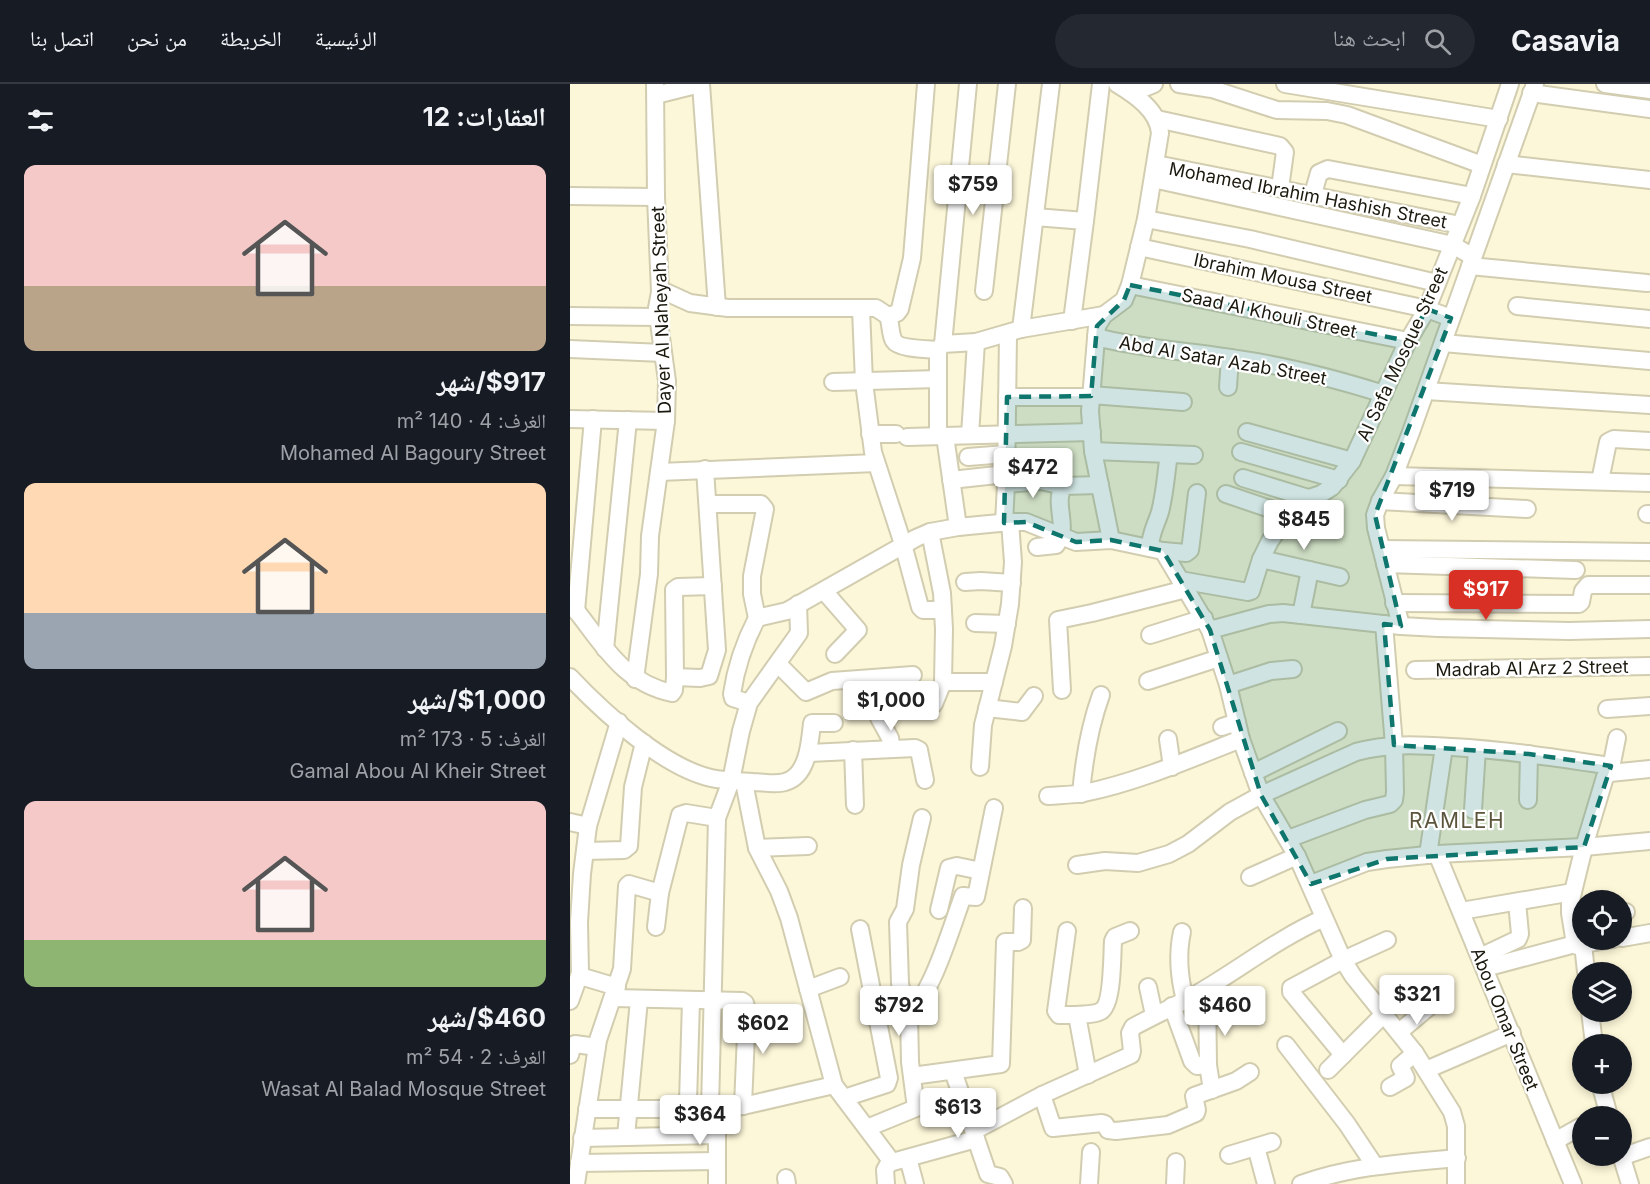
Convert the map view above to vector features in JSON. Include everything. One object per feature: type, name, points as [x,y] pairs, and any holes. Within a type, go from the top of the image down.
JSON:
[{"type":"street","points":[[655,89],[700,84],[717,307]]},
{"type":"street","points":[[888,316],[897,313],[900,309],[912,258],[926,84]]},
{"type":"street","points":[[958,527],[941,436],[938,379],[968,84]]},
{"type":"street","points":[[984,291],[1007,84]]},
{"type":"street","points":[[980,767],[983,725],[1007,624],[1012,583],[1013,562],[1007,522],[1007,397],[1015,332],[1035,217],[1051,84]]},
{"type":"street","points":[[1072,321],[1101,84]]},
{"type":"street","points":[[1111,540],[1093,451],[1091,396],[1097,326],[1104,315],[1125,300],[1130,285],[1146,219],[1160,133],[1157,119],[1132,93],[1117,84]]},
{"type":"street","points":[[1132,93],[1154,84]]},
{"type":"street","points":[[1179,84],[1212,89],[1277,110],[1327,111],[1347,115],[1482,165]]},
{"type":"street","points":[[1285,84],[1499,119]]},
{"type":"street","name":"Al Safa Mosque Street","points":[[1183,584],[1251,591],[1261,559],[1288,515],[1299,501],[1321,494],[1332,487],[1352,461],[1408,341],[1427,309],[1472,196],[1510,84]]},
{"type":"street","points":[[1605,84],[1650,90]]},
{"type":"street","name":"Dayer Al Naheyah Street","points":[[635,679],[649,574],[650,536],[666,421],[667,381],[657,304],[660,292],[655,89]]},
{"type":"street","points":[[1533,89],[1650,109]]},
{"type":"street","name":"Al Safa Mosque Street","points":[[1401,626],[1376,521],[1377,508],[1394,476],[1426,391],[1533,89]]},
{"type":"street","points":[[1157,119],[1280,146],[1285,152],[1280,188]]},
{"type":"street","points":[[1506,164],[1650,180]]},
{"type":"street","points":[[1313,194],[1319,173],[1333,169],[1472,196]]},
{"type":"street","points":[[1155,171],[1452,245],[1472,261],[1647,283]]},
{"type":"street","name":"Mohamed Ibrahim Hashish Street","points":[[1155,171],[1280,188],[1460,225]]},
{"type":"street","points":[[570,196],[656,197]]},
{"type":"street","points":[[1035,217],[1085,221]]},
{"type":"street","points":[[1146,219],[1250,239],[1437,283]]},
{"type":"street","points":[[1162,252],[1169,223]]},
{"type":"street","name":"Ibrahim Mousa Street","points":[[1139,247],[1427,309],[1451,318]]},
{"type":"street","name":"Saad Al Khouli Street","points":[[1130,285],[1408,341]]},
{"type":"street","points":[[660,292],[668,293],[690,303],[717,307],[876,308],[888,316],[893,340],[902,346],[940,347],[976,342],[1104,315]]},
{"type":"street","points":[[1517,306],[1650,319]]},
{"type":"street","points":[[861,309],[864,382],[876,463],[903,544],[920,607],[923,610],[943,609]]},
{"type":"street","points":[[570,316],[658,317]]},
{"type":"street","name":"Abd Al Satar Azab Street","points":[[1096,337],[1311,373],[1384,394]]},
{"type":"street","points":[[970,435],[976,342]]},
{"type":"street","points":[[1443,343],[1650,361]]},
{"type":"street","points":[[570,349],[663,352]]},
{"type":"street","points":[[1228,387],[1230,358]]},
{"type":"street","points":[[833,382],[938,379]]},
{"type":"street","points":[[1426,391],[1650,405]]},
{"type":"street","points":[[1007,397],[1091,396],[1184,402]]},
{"type":"street","points":[[570,419],[666,421]]},
{"type":"street","points":[[593,419],[573,607],[619,666],[635,679],[674,685],[710,674],[717,650],[705,469]]},
{"type":"street","points":[[605,649],[628,420]]},
{"type":"street","points":[[870,434],[941,436],[1092,432]]},
{"type":"street","points":[[1247,432],[1352,461]]},
{"type":"street","points":[[1600,481],[1608,442],[1614,439],[1650,441]]},
{"type":"street","points":[[1093,451],[1194,455]]},
{"type":"street","points":[[1241,452],[1339,480]]},
{"type":"street","points":[[968,457],[1006,454]]},
{"type":"street","points":[[1170,454],[1162,502],[1150,538],[1156,550],[1183,584],[1207,624],[1228,685],[1229,724],[1241,739],[1261,795],[1298,856],[1343,960],[1415,1053],[1452,1112],[1456,1126],[1458,1158],[1456,1184]]},
{"type":"street","points":[[659,472],[876,463]]},
{"type":"street","points":[[1394,476],[1650,483]]},
{"type":"street","points":[[1243,478],[1308,498]]},
{"type":"street","points":[[951,480],[1006,479],[1063,486],[1100,485]]},
{"type":"street","points":[[1037,547],[1056,545],[1062,536],[1060,499],[1063,486]]},
{"type":"street","points":[[757,618],[781,613],[824,591],[903,544],[930,532],[958,527],[1026,522],[1082,542],[1111,540],[1183,554],[1190,550],[1197,493]]},
{"type":"street","points":[[1226,494],[1288,515]]},
{"type":"street","points":[[1380,501],[1527,509]]},
{"type":"street","points":[[708,504],[761,504],[765,509],[752,576],[752,594],[757,618],[744,642],[732,694],[734,698],[749,704]]},
{"type":"street","points":[[930,532],[943,609],[943,682],[933,704]]},
{"type":"street","points":[[1384,556],[1650,552]]},
{"type":"street","points":[[1384,556],[1576,570]]},
{"type":"street","points":[[1261,559],[1340,578]]},
{"type":"street","points":[[1300,615],[1310,570]]},
{"type":"street","points":[[965,582],[981,580],[1012,583]]},
{"type":"street","points":[[1062,690],[1059,619],[1092,613],[1183,584]]},
{"type":"street","points":[[1394,603],[1579,604],[1583,591],[1588,585],[1650,585]]},
{"type":"street","points":[[674,685],[674,590],[678,587],[713,586]]},
{"type":"street","points":[[824,591],[858,630],[835,654]]},
{"type":"street","points":[[798,604],[799,633],[749,704],[741,731],[738,781],[757,848],[779,891],[789,918],[839,1092],[915,1184]]},
{"type":"street","points":[[1150,635],[1283,613],[1401,626],[1569,631],[1650,629]]},
{"type":"street","points":[[975,623],[1007,624]]},
{"type":"street","points":[[1288,839],[1392,802],[1395,792],[1394,745],[1384,624]]},
{"type":"street","points":[[1148,681],[1219,658]]},
{"type":"street","points":[[778,664],[806,692],[832,681],[913,675]]},
{"type":"street","name":"Madrab Al Arz 2 Street","points":[[1414,670],[1650,666]]},
{"type":"street","points":[[1228,685],[1271,671],[1293,669]]},
{"type":"street","points":[[571,680],[644,743],[670,759],[697,773],[738,781],[782,783],[791,779],[798,773],[808,753],[812,723],[834,723]]},
{"type":"street","points":[[943,682],[994,682]]},
{"type":"street","points":[[1081,794],[1084,757],[1091,722],[1101,694]]},
{"type":"street","points":[[987,708],[1022,712],[1034,696]]},
{"type":"street","points":[[1607,709],[1650,706]]},
{"type":"street","points":[[879,718],[890,738],[892,749]]},
{"type":"street","points":[[570,1001],[577,973],[576,873],[585,851],[588,826],[619,722]]},
{"type":"street","points":[[1252,773],[1338,731]]},
{"type":"street","points":[[1573,890],[1617,738]]},
{"type":"street","points":[[1168,739],[1172,767]]},
{"type":"street","points":[[1048,796],[1081,794],[1172,767],[1241,739]]},
{"type":"street","points":[[585,851],[624,850],[629,846],[633,787],[644,743]]},
{"type":"street","points":[[1077,865],[1105,861],[1138,863],[1169,854],[1188,844],[1230,812],[1261,795],[1356,752],[1373,747],[1394,745],[1477,748],[1529,754],[1609,772],[1650,769]]},
{"type":"street","points":[[1432,854],[1444,747]]},
{"type":"street","points":[[808,753],[917,748],[924,780]]},
{"type":"street","points":[[1473,810],[1477,748]]},
{"type":"street","points":[[853,750],[855,805]]},
{"type":"street","points":[[1528,800],[1529,754]]},
{"type":"street","points":[[717,1184],[717,1135],[713,1109],[713,1000],[717,818],[738,781]]},
{"type":"street","points":[[909,1014],[924,992],[939,961],[963,896],[976,897],[994,807]]},
{"type":"street","points":[[656,927],[660,893],[680,815],[686,813],[717,818]]},
{"type":"street","points":[[867,1128],[916,1108],[909,1014],[903,1001],[900,983],[898,922],[905,909],[911,865],[922,818]]},
{"type":"street","points":[[570,822],[588,826]]},
{"type":"street","points":[[1311,884],[1367,862],[1432,854],[1584,847],[1650,841]]},
{"type":"street","points":[[757,848],[808,846]]},
{"type":"street","name":"Abou Omar Street","points":[[1432,854],[1461,911],[1572,1184]]},
{"type":"street","points":[[1250,877],[1298,856]]},
{"type":"street","points":[[939,910],[948,868],[957,866],[981,871]]},
{"type":"street","points":[[576,1184],[597,1047],[623,963],[628,885],[660,893]]},
{"type":"street","points":[[1461,911],[1572,892]]},
{"type":"street","points":[[1482,962],[1518,939],[1520,934],[1517,902]]},
{"type":"street","points":[[912,1076],[1000,1064],[1005,942],[1022,940],[1023,908]]},
{"type":"street","points":[[886,1184],[885,1170],[896,1161],[975,1135],[1042,1095],[1131,1055],[1130,1030],[1207,988],[1264,951],[1324,918]]},
{"type":"street","points":[[587,1109],[713,1109],[887,1084],[889,1078],[860,929]]},
{"type":"street","points":[[1067,931],[1056,1011],[1059,1015],[1099,1012],[1105,1006],[1110,987],[1113,940],[1130,931]]},
{"type":"street","points":[[1182,932],[1178,1004],[1192,1061],[1197,1066],[1208,1065]]},
{"type":"street","points":[[1632,936],[1650,933]]},
{"type":"street","points":[[1343,1055],[1291,992],[1292,986],[1388,940]]},
{"type":"street","points":[[1482,962],[1572,945]]},
{"type":"street","points":[[577,973],[615,992],[639,1000],[742,1001],[747,1006],[743,1106]]},
{"type":"street","points":[[808,988],[840,977]]},
{"type":"street","points":[[1148,987],[1154,1015]]},
{"type":"street","points":[[1207,988],[1208,1065],[1212,1090]]},
{"type":"street","points":[[626,1136],[639,1000]]},
{"type":"street","points":[[687,1135],[691,1001]]},
{"type":"street","points":[[1399,1032],[1430,1005]]},
{"type":"street","points":[[1328,1070],[1385,1013]]},
{"type":"street","points":[[1077,1015],[1088,1075]]},
{"type":"street","points":[[1426,1070],[1512,1033]]},
{"type":"street","points":[[570,1055],[575,1044],[597,1047]]},
{"type":"street","points":[[1286,1045],[1347,1124],[1375,1166]]},
{"type":"street","points":[[1390,1087],[1406,1078],[1400,1066],[1415,1053]]},
{"type":"street","points":[[953,1071],[988,1174],[1000,1177],[1004,1184]]},
{"type":"street","points":[[1042,1095],[1053,1128],[1105,1124],[1107,1130],[1112,1131],[1177,1122],[1197,1112],[1194,1096],[1236,1081],[1250,1072]]},
{"type":"street","points":[[1555,1141],[1572,1131]]},
{"type":"street","points":[[582,1138],[717,1135]]},
{"type":"street","points":[[1229,1155],[1272,1142]]},
{"type":"street","points":[[1256,1147],[1266,1184]]},
{"type":"street","points":[[1632,1153],[1649,1149]]},
{"type":"street","points":[[1089,1184],[1091,1152]]},
{"type":"street","points":[[1311,1182],[1330,1174],[1375,1166],[1458,1158]]},
{"type":"street","points":[[579,1163],[717,1161]]},
{"type":"street","points":[[1174,1184],[1176,1162]]},
{"type":"street","points":[[1624,1166],[1630,1184]]},
{"type":"highlighted area","points":[[1130,285],[1408,341],[1427,309],[1451,318],[1375,515],[1401,626],[1384,624],[1394,745],[1529,754],[1611,766],[1584,847],[1387,859],[1311,884],[1261,795],[1210,630],[1163,551],[1111,540],[1076,542],[1026,522],[1004,523],[1007,397],[1091,396],[1097,326],[1124,300]]},
{"type":"district","name":"RAMLEH","points":[[1457,820]]}]
